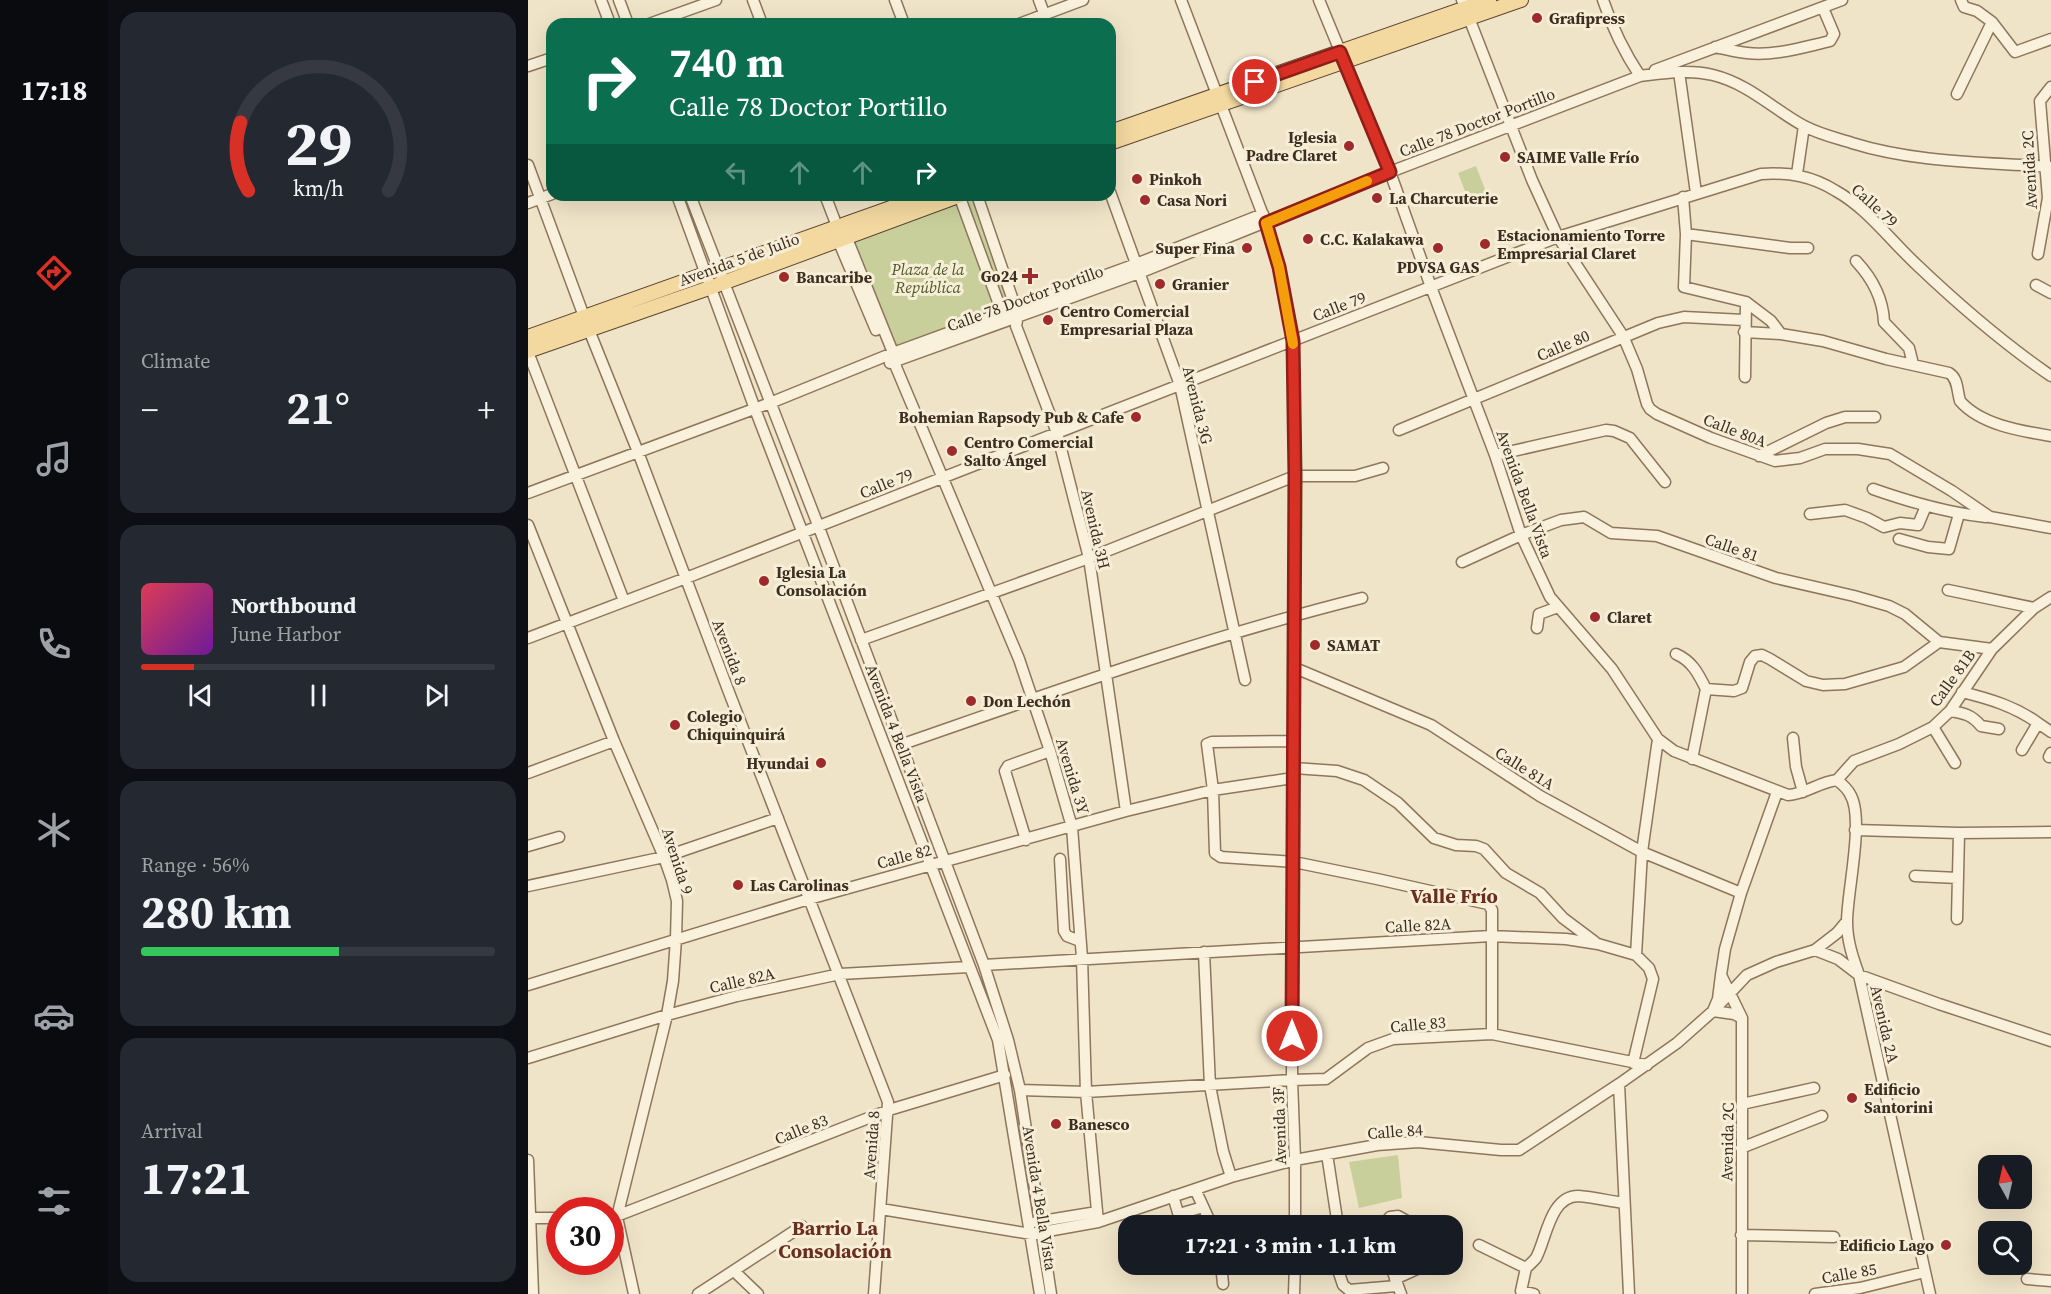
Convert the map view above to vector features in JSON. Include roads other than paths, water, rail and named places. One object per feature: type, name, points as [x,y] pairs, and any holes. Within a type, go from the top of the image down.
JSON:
[{"type":"main road","points":[[1116,142],[1220,100],[1343,57],[1489,0]]},
{"type":"main road","points":[[1465,9],[1521,0]]},
{"type":"main road","points":[[1116,130],[1220,100]]},
{"type":"main road","name":"Avenida 5 de Julio","points":[[528,337],[586,323],[715,278],[912,201]]},
{"type":"main road","name":"Avenida 5 de Julio","points":[[839,230],[939,201]]},
{"type":"main road","name":"Avenida 5 de Julio","points":[[528,352],[586,323]]},
{"type":"street","points":[[601,0],[608,18]]},
{"type":"street","points":[[619,0],[626,18]]},
{"type":"street","points":[[666,18],[716,0]]},
{"type":"street","points":[[753,0],[760,18]]},
{"type":"street","points":[[895,0],[902,18]]},
{"type":"street","points":[[1038,0],[1046,18]]},
{"type":"street","points":[[1048,18],[1083,0]]},
{"type":"street","name":"Avenida 3F","points":[[1181,0],[1264,219],[1279,267],[1293,341],[1295,668],[1292,1080],[1295,1215]]},
{"type":"street","name":"Avenida Bella Vista","points":[[1319,0],[1390,172],[1495,455],[1521,535],[1550,597],[1612,669],[1658,739],[1674,751],[1788,795],[1803,792],[1820,783],[1838,780]]},
{"type":"street","points":[[1603,0],[1610,22],[1640,76],[1715,47],[1832,3],[1834,34],[1830,41],[1779,53],[1761,54],[1715,47]]},
{"type":"street","points":[[1961,0],[1964,8],[1977,11],[1992,22],[2015,52],[2051,39]]},
{"type":"street","name":"Calle 80A","points":[[1465,9],[1532,180],[1558,237],[1623,336],[1650,409],[1700,434],[1775,461],[1800,458],[1825,449],[1858,449],[1890,454],[1990,517],[2051,528]]},
{"type":"street","points":[[1957,94],[1992,22]]},
{"type":"street","points":[[528,66],[546,60]]},
{"type":"street","points":[[1679,72],[1696,193]]},
{"type":"street","name":"Calle 78 Doctor Portillo","points":[[528,493],[892,360],[1003,316],[1017,316],[1640,76],[1679,72],[1711,75],[1728,80],[1748,88],[1804,126],[1854,144],[1892,153],[1936,159],[2049,167]]},
{"type":"street","name":"Avenida 2C","points":[[2038,254],[2047,208],[2049,167],[2040,101],[2051,87]]},
{"type":"street","points":[[1797,174],[1804,126]]},
{"type":"street","name":"Avenida 8","points":[[528,165],[586,323],[888,1102],[874,1294]]},
{"type":"street","name":"Calle 79","points":[[528,638],[1558,237],[1761,174],[1797,174],[1835,190],[1850,200],[1916,265],[1995,336],[2051,376]]},
{"type":"street","points":[[528,203],[546,196]]},
{"type":"street","points":[[1683,197],[1686,234],[1684,286],[1746,302],[1771,321],[1781,334]]},
{"type":"street","name":"Avenida 4 Bella Vista","points":[[680,201],[770,403],[984,965],[1008,1040],[1020,1090],[1036,1227],[1040,1294]]},
{"type":"street","name":"Avenida 4 Bella Vista","points":[[692,201],[755,409],[998,1040],[1052,1294]]},
{"type":"street","name":"Avenida 3Y","points":[[827,201],[1019,659],[1050,751],[1072,827],[1082,958],[1086,1092],[1098,1217]]},
{"type":"street","points":[[962,201],[1003,316],[1017,316]]},
{"type":"street","name":"Avenida 3H","points":[[979,201],[1057,433],[1089,558],[1126,811]]},
{"type":"street","name":"Avenida 3G","points":[[1113,201],[1180,385],[1206,512],[1245,680]]},
{"type":"street","points":[[1686,234],[1790,248],[1808,248]]},
{"type":"street","points":[[1856,261],[1874,282],[1884,322],[1909,348],[1913,364]]},
{"type":"street","points":[[2036,285],[2051,293]]},
{"type":"street","points":[[1745,377],[1746,302]]},
{"type":"street","name":"Calle 80","points":[[1399,430],[1658,323],[1684,317],[1744,320]]},
{"type":"street","points":[[1744,332],[1781,334],[1823,341],[1954,375],[1960,401],[1983,418],[2019,430],[2051,436]]},
{"type":"street","points":[[528,352],[624,601]]},
{"type":"street","points":[[1759,456],[1826,423],[1845,417],[1875,417]]},
{"type":"street","points":[[1495,455],[1606,430],[1614,431],[1630,438],[1665,482]]},
{"type":"street","points":[[861,640],[1089,558],[1295,476],[1355,476],[1383,468]]},
{"type":"street","points":[[1873,489],[1959,514],[1990,517]]},
{"type":"street","points":[[1810,514],[1845,510],[1884,527],[1900,523],[1916,525],[1919,524],[1926,506]]},
{"type":"street","points":[[1899,539],[1928,547],[1949,549],[1959,514]]},
{"type":"street","name":"Calle 81","points":[[1462,562],[1521,535],[1562,520],[1584,516],[1611,534],[1657,536],[1776,578],[1889,606],[1905,614],[1939,642]]},
{"type":"street","name":"Avenida 9","points":[[528,525],[614,741],[664,857],[677,901],[673,981],[667,1015],[619,1197]]},
{"type":"street","points":[[1948,590],[2034,608]]},
{"type":"street","name":"Calle 81B","points":[[1838,780],[1854,761],[1899,744],[1933,727],[1950,711],[1992,649],[2034,608],[2051,597]]},
{"type":"street","points":[[900,746],[1033,699],[1234,633],[1362,598]]},
{"type":"street","points":[[1537,628],[1539,614],[1558,607]]},
{"type":"street","points":[[1706,689],[1734,691],[1742,688],[1750,662],[1755,656],[1762,655],[1806,681],[1822,685],[1845,684],[1904,667],[1939,642],[1992,649]]},
{"type":"street","points":[[1676,654],[1687,659],[1695,668],[1706,689],[1692,759]]},
{"type":"street","name":"Calle 81A","points":[[1295,668],[1431,725],[1540,796],[1642,852],[1741,893]]},
{"type":"street","points":[[1962,692],[2011,706],[2051,732]]},
{"type":"street","points":[[1950,711],[1966,714],[1981,726],[1999,729]]},
{"type":"street","points":[[2022,750],[2038,723]]},
{"type":"street","points":[[1933,727],[1955,763]]},
{"type":"street","points":[[1793,738],[1796,767],[1803,792]]},
{"type":"street","points":[[1633,1063],[1653,980],[1649,968],[1636,955],[1642,852],[1658,739]]},
{"type":"street","points":[[528,773],[614,741]]},
{"type":"street","points":[[1294,741],[1209,743],[1206,746],[1213,790],[1215,853],[1221,857],[1294,862],[1488,904],[1492,910],[1492,1034]]},
{"type":"street","points":[[1026,840],[1005,771],[1008,766],[1050,751]]},
{"type":"street","name":"Calle 82","points":[[528,985],[809,899],[1126,811],[1293,773],[1337,771],[1364,780],[1398,803],[1434,838],[1456,845],[1476,846],[1484,849],[1506,873],[1540,893],[1563,918],[1598,944]]},
{"type":"street","name":"Avenida 2A","points":[[1838,780],[1851,794],[1854,806],[1855,830],[1847,921],[1850,950],[1859,975],[1930,1294]]},
{"type":"street","points":[[1742,1018],[1734,1014],[1713,1011],[1720,989],[1725,949],[1741,893],[1777,792]]},
{"type":"street","points":[[528,886],[664,857],[778,818]]},
{"type":"street","points":[[1855,830],[1959,833],[2051,832]]},
{"type":"street","points":[[1957,919],[1959,833]]},
{"type":"street","points":[[528,846],[559,837]]},
{"type":"street","points":[[1060,859],[1064,932],[1067,936],[1080,941]]},
{"type":"street","points":[[1915,876],[1958,878]]},
{"type":"street","name":"Calle 84","points":[[881,1209],[1036,1227],[1098,1217],[1295,1160],[1377,1145],[1411,1142],[1519,1150],[1677,1043],[1713,1011],[1747,975],[1755,970],[1815,950],[1837,933],[1847,921]]},
{"type":"street","name":"Calle 82A","points":[[984,965],[1491,936],[1566,939],[1598,944],[1636,955]]},
{"type":"street","points":[[1815,950],[1838,959],[1859,975],[2051,1041]]},
{"type":"street","points":[[1204,952],[1210,1086],[1223,1151],[1231,1177]]},
{"type":"street","name":"Calle 82A","points":[[528,1058],[737,996],[840,974],[969,967]]},
{"type":"street","name":"Avenida 2C","points":[[1721,975],[1742,1018],[1742,1294]]},
{"type":"street","name":"Calle 83","points":[[1020,1090],[1086,1092],[1326,1079],[1368,1048],[1393,1039],[1492,1034],[1647,1065]]},
{"type":"street","name":"Calle 83","points":[[624,1213],[889,1110],[1005,1075]]},
{"type":"street","points":[[1619,1084],[1629,1294]]},
{"type":"street","points":[[1742,1104],[1814,1088]]},
{"type":"street","points":[[1741,1148],[1822,1116]]},
{"type":"street","points":[[1328,1154],[1336,1215]]},
{"type":"street","points":[[528,1160],[533,1294]]},
{"type":"street","points":[[1195,1189],[1207,1215]]},
{"type":"street","points":[[1173,1196],[1179,1214],[1203,1207]]},
{"type":"street","points":[[1534,1294],[1521,1291],[1526,1268],[1535,1260],[1551,1219],[1565,1199],[1577,1196],[1624,1203]]},
{"type":"street","points":[[530,1218],[546,1218]]},
{"type":"street","points":[[699,1294],[802,1226]]},
{"type":"street","points":[[1741,1235],[1834,1237]]},
{"type":"street","points":[[1479,1245],[1526,1268]]},
{"type":"street","name":"Avenida 9","points":[[624,1256],[634,1294]]},
{"type":"street","points":[[734,1271],[758,1294]]},
{"type":"street","name":"Calle 85","points":[[1815,1294],[1860,1291],[1925,1272]]},
{"type":"street","points":[[1222,1275],[1223,1284]]},
{"type":"street","points":[[1294,1294],[1295,1275]]},
{"type":"street","points":[[1340,1275],[1343,1285],[1349,1290],[1397,1286],[1412,1275]]},
{"type":"street","points":[[2027,1279],[2051,1281]]},
{"type":"place","name":"Grafipress","points":[[1537,18]]},
{"type":"place","name":"Iglesia Padre Claret","points":[[1349,146]]},
{"type":"place","name":"SAIME Valle Frío","points":[[1505,157]]},
{"type":"place","name":"Pinkoh","points":[[1137,179]]},
{"type":"place","name":"La Charcuterie","points":[[1377,198]]},
{"type":"place","name":"Casa Nori","points":[[1145,200]]},
{"type":"place","name":"C.C. Kalakawa","points":[[1308,239]]},
{"type":"place","name":"Estacionamiento Torre Empresarial Claret","points":[[1485,244]]},
{"type":"place","name":"Super Fina","points":[[1247,248]]},
{"type":"place","name":"PDVSA GAS","points":[[1438,248]]},
{"type":"place","name":"Go24","points":[[1030,276]]},
{"type":"place","name":"Bancaribe","points":[[784,277]]},
{"type":"place","name":"Granier","points":[[1160,284]]},
{"type":"place","name":"Centro Comercial Empresarial Plaza","points":[[1048,320]]},
{"type":"place","name":"Bohemian Rapsody Pub & Cafe","points":[[1136,417]]},
{"type":"place","name":"Centro Comercial Salto Ángel","points":[[952,451]]},
{"type":"place","name":"Iglesia La Consolación","points":[[764,581]]},
{"type":"place","name":"Claret","points":[[1595,617]]},
{"type":"place","name":"SAMAT","points":[[1315,645]]},
{"type":"place","name":"Don Lechón","points":[[971,701]]},
{"type":"place","name":"Colegio Chiquinquirá","points":[[675,725]]},
{"type":"place","name":"Hyundai","points":[[821,763]]},
{"type":"place","name":"Las Carolinas","points":[[738,885]]},
{"type":"place","name":"Edificio Santorini","points":[[1852,1098]]},
{"type":"place","name":"Banesco","points":[[1056,1124]]},
{"type":"place","name":"Edificio Lago","points":[[1946,1245]]},
{"type":"district","name":"Valle Frío","points":[[1454,896]]},
{"type":"district","name":"Barrio La Consolación","points":[[835,1240]]},
{"type":"park label","name":"Plaza de la República","points":[[928,278]]}]
